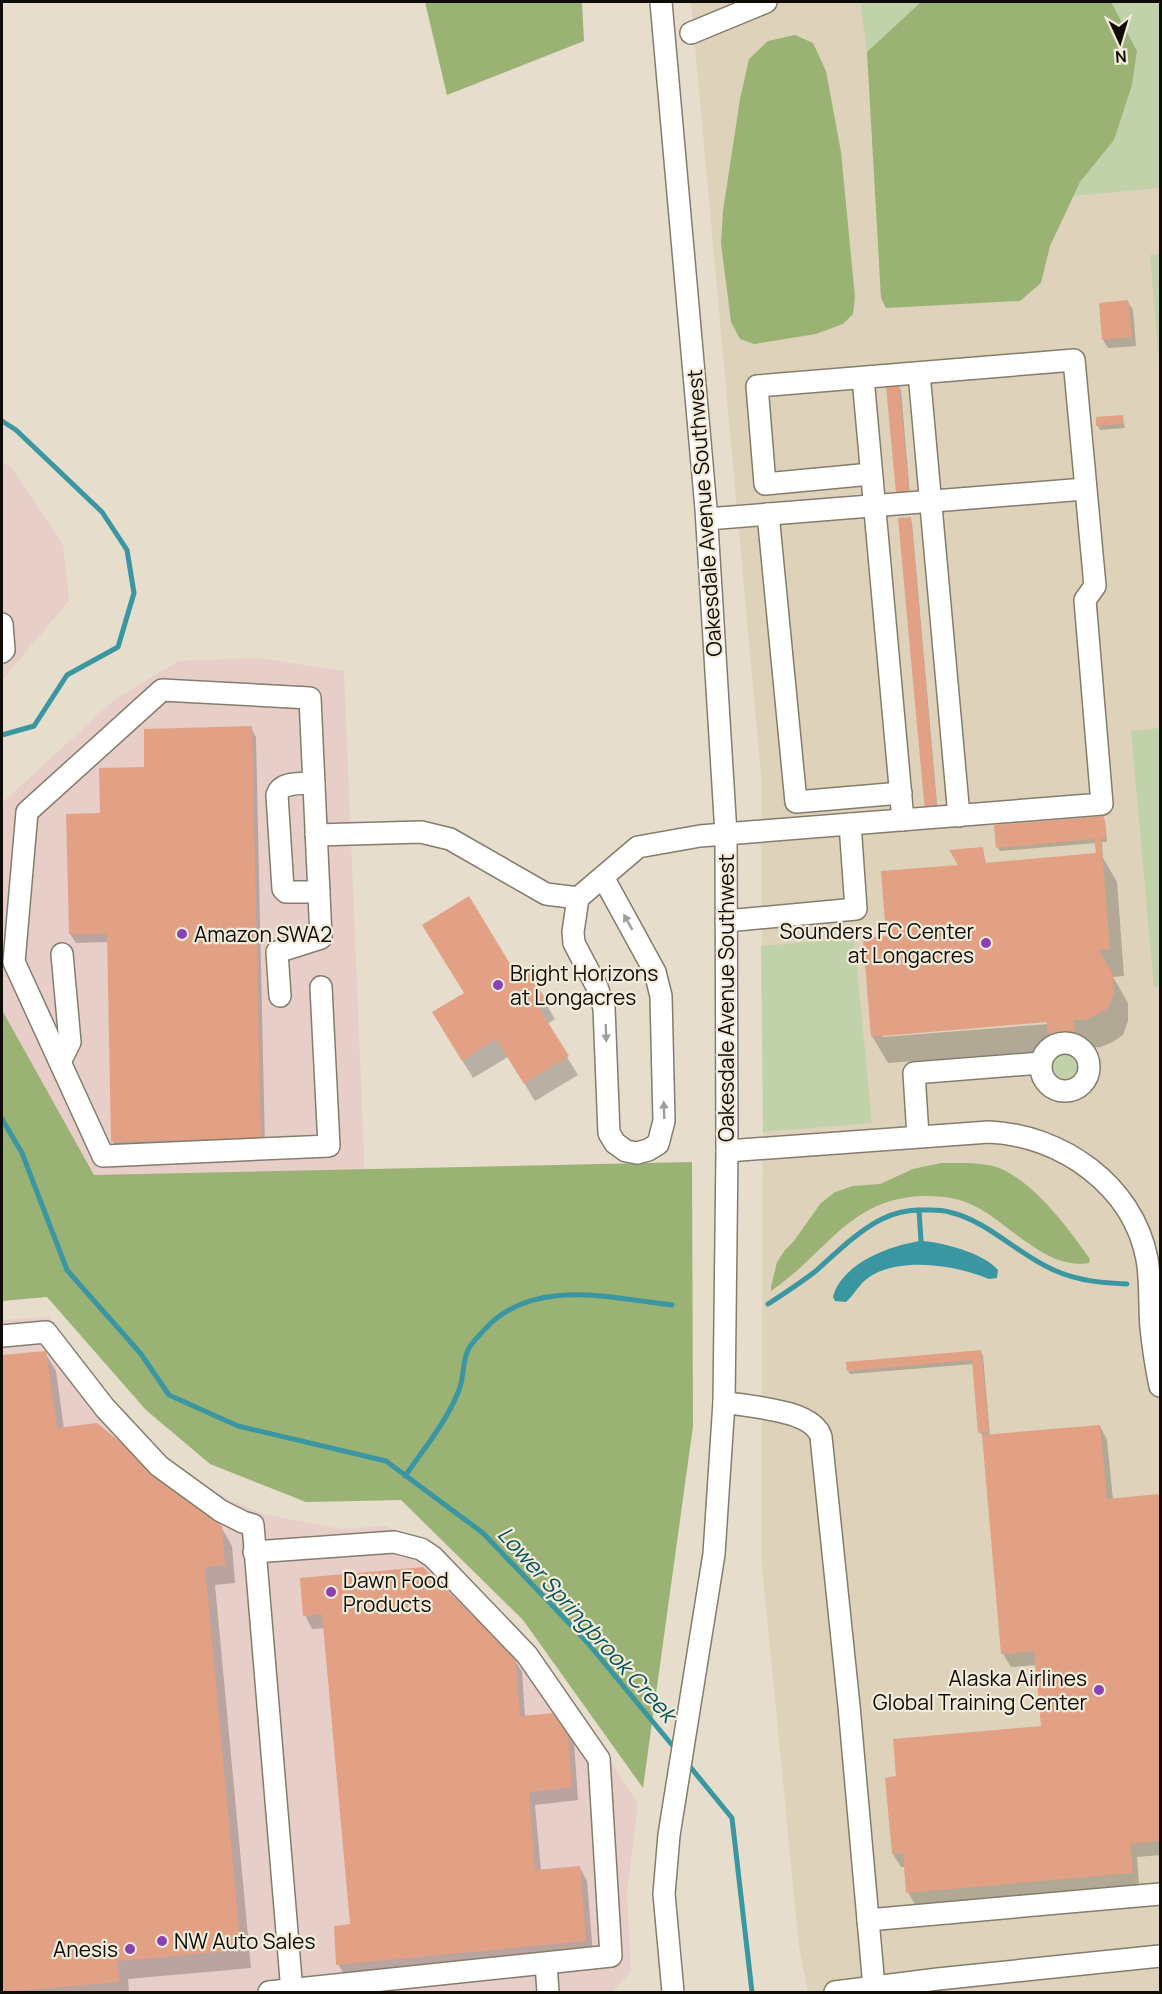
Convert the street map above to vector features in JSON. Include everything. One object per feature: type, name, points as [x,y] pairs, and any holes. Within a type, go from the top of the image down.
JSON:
[{"type":"street","name":"Oakesdale Avenue Southwest","points":[[661,2],[707,519],[726,834],[727,1151],[724,1402],[714,1554],[669,1835],[664,1894],[673,1992]]},
{"type":"street","points":[[691,33],[766,2]]},
{"type":"street","points":[[603,877],[655,972],[661,996],[664,1121],[658,1144],[637,1153],[626,1151],[615,1143],[609,1132],[604,1008],[597,987],[574,943],[573,932],[578,898],[638,847],[700,836],[1102,804],[1085,600],[1095,586],[1074,360],[757,386],[765,484],[871,474]]},
{"type":"street","points":[[919,373],[959,816]]},
{"type":"street","points":[[863,378],[903,820]]},
{"type":"street","points":[[707,519],[1085,489]]},
{"type":"street","points":[[768,514],[796,801],[901,793]]},
{"type":"street","points":[[2,624],[4,650],[2,652]]},
{"type":"street","points":[[280,996],[277,952],[321,938],[310,698],[162,690],[27,812],[8,962],[60,1062],[103,1156],[329,1146],[321,987]]},
{"type":"street","points":[[314,783],[283,786],[277,795],[283,889],[286,892],[319,892]]},
{"type":"street","points":[[726,921],[856,909],[850,824]]},
{"type":"street","points":[[316,835],[421,832],[450,839],[546,894],[578,898]]},
{"type":"street","points":[[60,1062],[70,1042],[62,954]]},
{"type":"street","points":[[918,1136],[914,1072],[1041,1063]]},
{"type":"street","points":[[727,1151],[989,1132],[1022,1135],[1064,1151],[1090,1168],[1107,1184],[1119,1198],[1136,1227],[1147,1257],[1151,1328],[1161,1386]]},
{"type":"street","points":[[2,1336],[46,1332],[105,1408],[159,1466],[221,1511],[253,1525],[292,1991]]},
{"type":"street","points":[[724,1402],[796,1416],[814,1426],[821,1437],[849,1706],[874,1987]]},
{"type":"street","points":[[254,1552],[394,1542],[421,1549],[433,1557],[527,1655],[599,1760],[611,1956],[269,1992]]},
{"type":"street","points":[[868,1920],[1161,1894]]},
{"type":"street","points":[[835,1992],[1161,1956]]},
{"type":"street","points":[[546,1964],[548,1992]]},
{"type":"shaded area","points":[[691,2],[1160,2],[1160,1992],[808,1992],[799,1947],[761,1555],[763,1132],[761,775]]},
{"type":"shaded area","points":[[2,462],[11,467],[63,544],[69,601],[2,680]]},
{"type":"shaded area","points":[[259,658],[344,671],[365,1180],[87,1194],[2,1046],[2,803],[113,701],[178,661]]},
{"type":"shaded area","points":[[49,1317],[103,1391],[156,1449],[212,1492],[263,1514],[340,1529],[385,1526],[435,1545],[536,1653],[638,1803],[627,1894],[631,1972],[612,1992],[2,1992],[2,1320]]},
{"type":"green space","points":[[425,2],[582,2],[584,41],[447,95]]},
{"type":"green space","points":[[862,2],[921,2],[867,52]]},
{"type":"green space","points":[[921,2],[1111,2],[1137,51],[1132,85],[1114,140],[1080,182],[1050,246],[1041,283],[1020,301],[886,308],[881,298],[867,52]]},
{"type":"green space","points":[[1111,2],[1160,2],[1160,188],[1074,196],[1080,182],[1114,140],[1132,85],[1137,51]]},
{"type":"green space","points":[[795,35],[813,43],[826,71],[841,152],[855,297],[853,314],[843,324],[816,334],[754,344],[740,339],[731,322],[721,243],[723,211],[740,99],[749,59],[768,41]]},
{"type":"green space","points":[[1160,254],[1160,373],[1150,255]]},
{"type":"green space","points":[[1160,728],[1160,986],[1154,987],[1131,731]]},
{"type":"green space","points":[[854,938],[872,1123],[763,1132],[761,946]]},
{"type":"green space","points":[[2,1010],[94,1175],[692,1162],[693,1426],[643,1788],[523,1620],[401,1500],[306,1502],[210,1464],[146,1410],[47,1297],[2,1301]]},
{"type":"green space","points":[[1064,1054],[1073,1058],[1077,1067],[1073,1076],[1064,1080],[1055,1076],[1051,1067],[1055,1058]]},
{"type":"green space","points":[[941,1163],[974,1163],[993,1166],[1021,1180],[1071,1233],[1090,1259],[1089,1263],[1069,1263],[1051,1257],[968,1203],[946,1197],[923,1196],[902,1198],[885,1203],[854,1219],[771,1291],[777,1262],[820,1204],[835,1192],[853,1186],[880,1184],[913,1169]]},
{"type":"water","points":[[921,1241],[951,1246],[983,1258],[998,1270],[997,1278],[989,1279],[960,1270],[927,1265],[895,1267],[880,1271],[868,1278],[846,1302],[835,1301],[833,1297],[838,1285],[856,1266],[868,1258],[895,1247]]},
{"type":"building","points":[[1128,300],[1132,337],[1102,340],[1099,303]]},
{"type":"building","points":[[899,385],[909,492],[896,493],[886,386]]},
{"type":"building","points":[[1123,415],[1124,424],[1096,426],[1096,417]]},
{"type":"building","points":[[911,517],[937,811],[925,812],[898,518]]},
{"type":"building","name":"Amazon SWA2","points":[[252,726],[261,1138],[111,1142],[107,934],[69,934],[66,814],[100,813],[99,768],[144,767],[144,729]]},
{"type":"building","name":"Sounders FC Center at Longacres","points":[[1104,816],[1106,838],[1101,839],[1110,949],[1099,950],[1113,974],[1114,993],[1108,1008],[1084,1020],[1073,1020],[1076,1031],[1059,1034],[1047,1033],[1047,1022],[871,1037],[863,938],[886,936],[881,871],[958,865],[949,850],[983,847],[985,863],[1096,853],[1094,839],[996,848],[994,825]]},
{"type":"building","name":"Bright Horizons at Longacres","points":[[469,896],[518,977],[528,971],[546,1000],[537,1005],[569,1056],[524,1084],[496,1039],[462,1061],[432,1012],[464,993],[422,925]]},
{"type":"building","points":[[981,1350],[989,1432],[978,1433],[972,1360],[847,1371],[846,1362]]},
{"type":"building","points":[[46,1351],[57,1428],[97,1423],[222,1526],[225,1565],[205,1567],[241,1950],[118,1961],[119,1982],[2,1992],[2,1355]]},
{"type":"building","name":"Alaska Airlines Global Training Center","points":[[1100,1425],[1107,1499],[1160,1494],[1160,1841],[1130,1844],[1133,1873],[906,1893],[903,1853],[892,1854],[885,1778],[896,1776],[893,1739],[1041,1726],[1034,1651],[1001,1654],[982,1435]]},
{"type":"building","points":[[423,1567],[515,1656],[520,1716],[566,1712],[572,1787],[529,1792],[535,1870],[580,1866],[586,1941],[336,1965],[334,1926],[350,1924],[322,1614],[303,1616],[300,1578]]},
{"type":"waterway","name":"Lower Springbrook Creek","points":[[2,421],[16,430],[102,512],[127,550],[134,593],[118,647],[67,675],[34,726],[2,735]]},
{"type":"waterway","name":"Lower Springbrook Creek","points":[[2,1119],[22,1153],[67,1270],[141,1354],[169,1395],[238,1426],[386,1461],[483,1533],[587,1642],[677,1751]]},
{"type":"waterway","points":[[768,1304],[811,1274],[873,1224],[891,1215],[916,1210],[942,1210],[964,1217],[991,1231],[1042,1265],[1073,1277],[1127,1284]]},
{"type":"waterway","points":[[919,1210],[921,1241]]},
{"type":"waterway","points":[[405,1476],[435,1434],[454,1401],[461,1385],[469,1347],[504,1313],[526,1302],[573,1295],[623,1298],[672,1305]]},
{"type":"waterway","name":"Lower Springbrook Creek","points":[[687,1763],[732,1818],[752,1992]]},
{"type":"place","name":"Amazon SWA2","points":[[182,934]]},
{"type":"place","name":"Sounders FC Center at Longacres","points":[[986,943]]},
{"type":"place","name":"Bright Horizons at Longacres","points":[[498,985]]},
{"type":"place","name":"Dawn Food Products","points":[[331,1592]]},
{"type":"place","name":"Alaska Airlines Global Training Center","points":[[1099,1690]]},
{"type":"place","name":"NW Auto Sales","points":[[162,1941]]},
{"type":"place","name":"Anesis","points":[[130,1949]]}]
